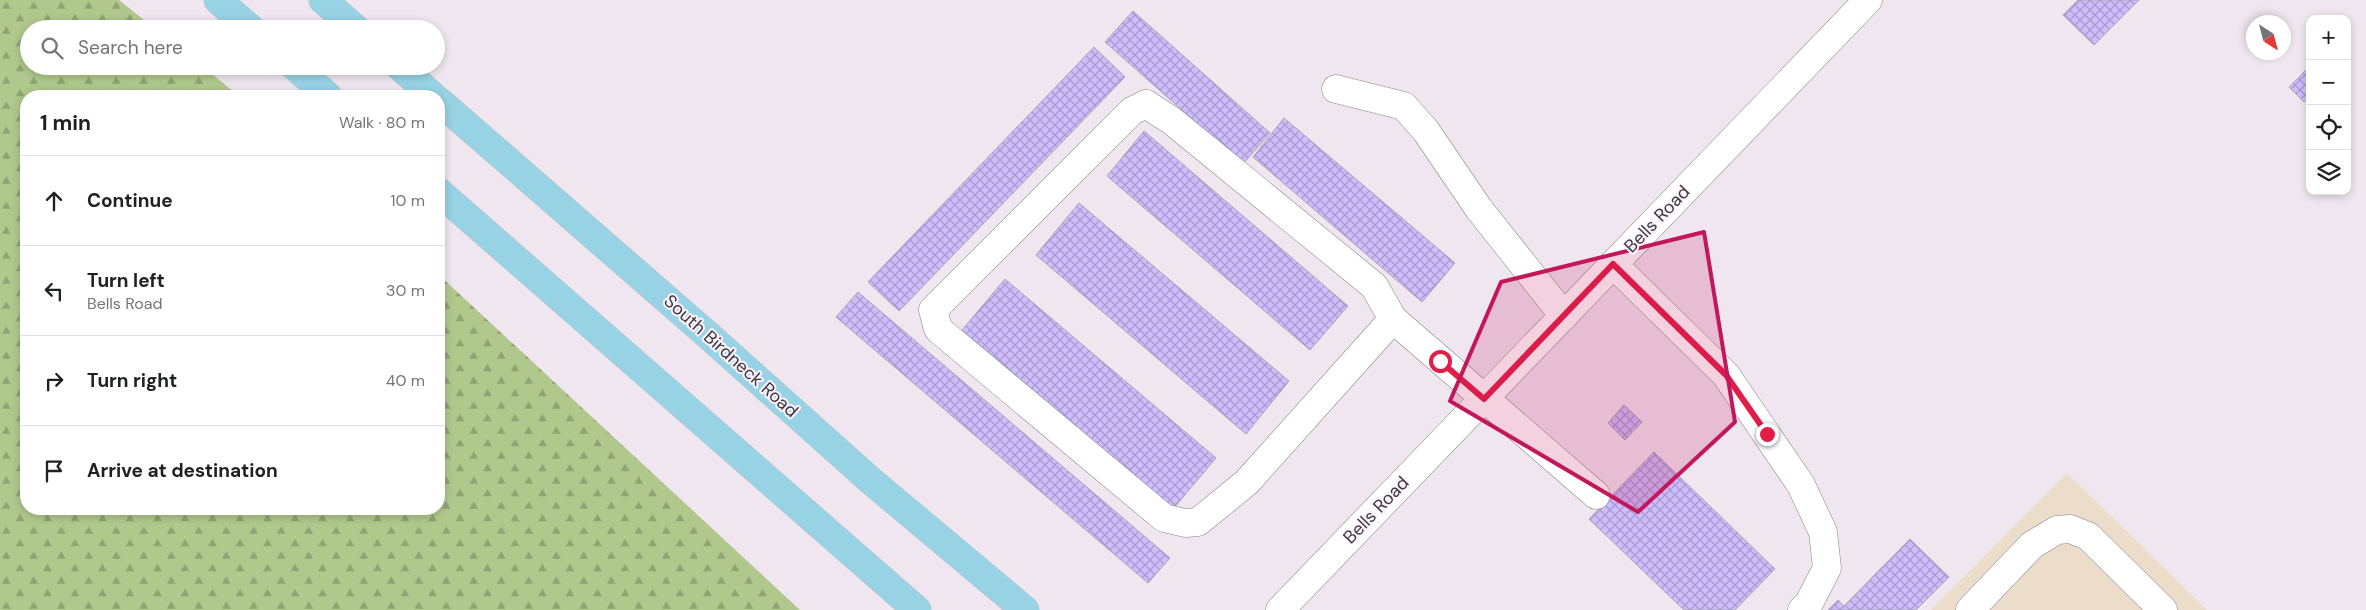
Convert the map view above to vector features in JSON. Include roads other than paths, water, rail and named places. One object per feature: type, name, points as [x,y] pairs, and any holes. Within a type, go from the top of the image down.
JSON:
[{"type":"main road","points":[[218,0],[241,20]]},
{"type":"main road","points":[[323,0],[346,20]]},
{"type":"main road","points":[[304,75],[321,90]]},
{"type":"main road","points":[[410,75],[427,90]]},
{"type":"main road","name":"South Birdneck Road","points":[[445,106],[702,329],[870,480],[1025,610]]},
{"type":"main road","points":[[445,197],[917,610]]},
{"type":"street","name":"Bells Road","points":[[1280,610],[1868,0]]},
{"type":"street","points":[[1336,89],[1404,106],[1426,130],[1479,209],[1564,316]]},
{"type":"street","points":[[1393,319],[1246,482],[1198,522],[1185,523],[1164,518],[938,329],[933,310],[1132,111],[1146,104],[1172,121],[1374,286],[1393,319],[1596,495]]},
{"type":"street","points":[[1613,264],[1726,375],[1801,485],[1823,532],[1826,568],[1819,586],[1809,603],[1802,610]]},
{"type":"street","points":[[1970,610],[2032,545],[2056,530],[2070,530],[2088,536],[2163,610]]}]
